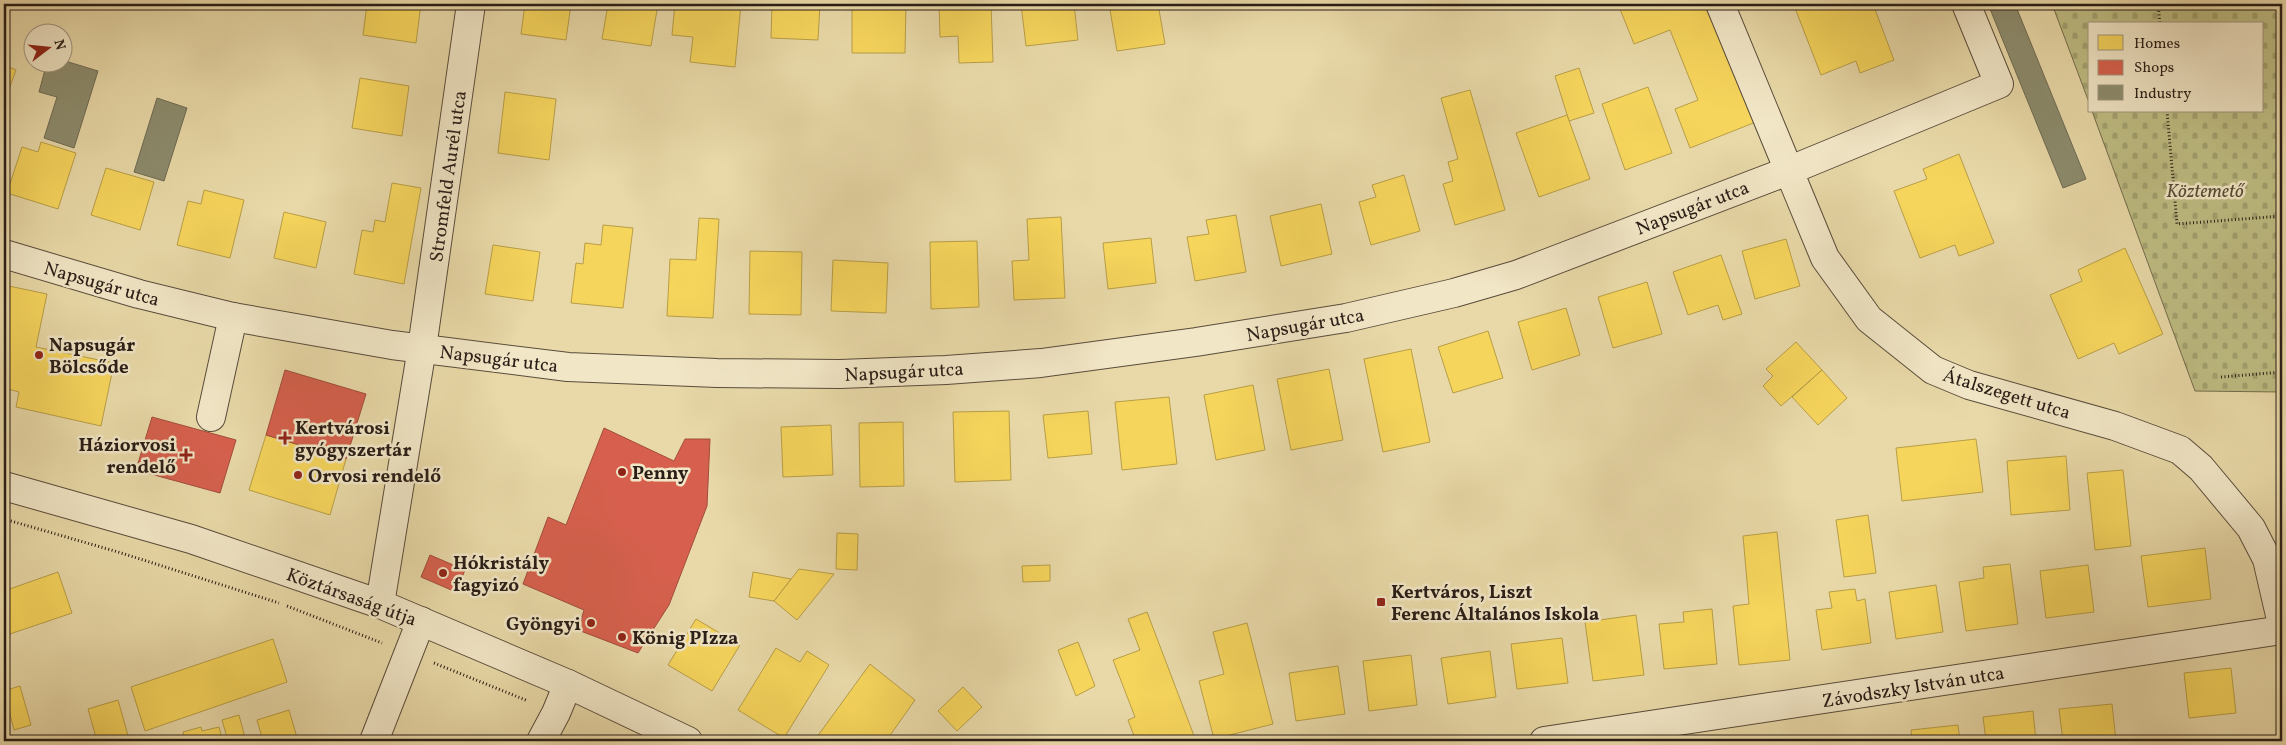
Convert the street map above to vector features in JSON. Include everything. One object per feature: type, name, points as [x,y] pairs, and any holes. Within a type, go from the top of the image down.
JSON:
[{"type":"street","name":"Stromfeld Aurél utca","points":[[380,604],[422,348],[471,4]]},
{"type":"street","name":"Átalszegett utca","points":[[1720,4],[1825,258],[1869,319],[1932,370],[1969,385],[2156,440],[2180,450],[2201,468],[2228,498],[2255,536],[2267,559],[2282,624]]},
{"type":"street","name":"Napsugár utca","points":[[4,254],[139,294],[233,317],[392,345],[568,366],[717,373],[812,374],[965,369],[1041,364],[1346,318],[1454,293],[1516,275],[1788,171],[1999,84],[1966,4]]},
{"type":"street","points":[[211,418],[233,317]]},
{"type":"street","name":"Köztársaság útja","points":[[4,486],[191,540],[380,604],[568,684],[688,741]]},
{"type":"street","points":[[374,741],[421,621]]},
{"type":"street","name":"Závodszky István utca","points":[[1544,741],[2282,630]]},
{"type":"street","points":[[541,741],[556,713],[568,684]]},
{"type":"path","points":[[2158,4],[2160,22]]},
{"type":"path","points":[[2168,112],[2177,224],[2282,216]]},
{"type":"path","points":[[2220,377],[2282,372]]},
{"type":"path","points":[[4,520],[118,552],[285,605],[556,713]]},
{"type":"path","points":[[4,736],[27,741]]},
{"type":"green space","name":"Köztemető","points":[[2052,4],[2282,4],[2282,392],[2195,391],[2092,112],[2264,112],[2264,22],[2088,22],[2088,100]]},
{"type":"building: Homes","points":[[367,4],[421,4],[416,43],[363,35]]},
{"type":"building: Homes","points":[[525,4],[571,4],[566,40],[521,34]]},
{"type":"building: Homes","points":[[608,4],[658,4],[651,46],[602,39]]},
{"type":"building: Homes","points":[[675,4],[741,4],[735,67],[690,62],[693,37],[672,35]]},
{"type":"building: Homes","points":[[772,4],[820,4],[818,40],[771,38]]},
{"type":"building: Homes","points":[[852,4],[906,4],[905,53],[852,53]]},
{"type":"building: Homes","points":[[939,4],[991,4],[993,62],[959,63],[958,36],[940,37]]},
{"type":"building: Homes","points":[[1021,4],[1074,4],[1078,40],[1026,46]]},
{"type":"building: Homes","points":[[1109,4],[1158,4],[1165,44],[1117,51]]},
{"type":"building: Homes","points":[[1618,4],[1708,4],[1756,122],[1690,148],[1675,109],[1698,100],[1670,30],[1634,44]]},
{"type":"building: Homes","points":[[1807,4],[1873,4],[1894,60],[1860,73],[1856,61],[1821,75],[1795,8]]},
{"type":"building: Homes","points":[[4,65],[16,70],[4,103]]},
{"type":"building: Homes","points":[[1579,68],[1594,113],[1569,121],[1555,76]]},
{"type":"building: Homes","points":[[360,78],[409,86],[402,136],[352,128]]},
{"type":"building: Homes","points":[[1648,87],[1672,153],[1625,170],[1602,104]]},
{"type":"building: Homes","points":[[1470,90],[1505,210],[1455,225],[1443,184],[1453,181],[1448,162],[1458,159],[1441,98]]},
{"type":"building: Homes","points":[[505,92],[556,99],[549,160],[498,153]]},
{"type":"building: Homes","points":[[1567,115],[1590,179],[1539,197],[1516,133]]},
{"type":"building: Homes","points":[[41,142],[76,153],[58,209],[7,193],[22,147],[38,152]]},
{"type":"building: Homes","points":[[1959,154],[1994,243],[1959,256],[1955,245],[1920,258],[1894,191],[1927,179],[1923,169]]},
{"type":"building: Homes","points":[[106,168],[154,182],[140,230],[91,215]]},
{"type":"building: Homes","points":[[1404,175],[1420,231],[1371,245],[1359,202],[1376,197],[1372,185]]},
{"type":"building: Homes","points":[[392,183],[421,188],[404,284],[354,274],[362,230],[373,232],[375,220],[385,222]]},
{"type":"building: Homes","points":[[204,190],[244,200],[230,258],[177,245],[188,201],[201,204]]},
{"type":"building: Homes","points":[[1321,204],[1332,254],[1281,266],[1270,216]]},
{"type":"building: Homes","points":[[284,212],[326,222],[316,268],[274,258]]},
{"type":"building: Homes","points":[[1236,215],[1246,272],[1195,281],[1187,237],[1209,234],[1206,220]]},
{"type":"building: Homes","points":[[1061,217],[1065,298],[1014,300],[1012,261],[1029,260],[1027,219]]},
{"type":"building: Homes","points":[[699,218],[719,219],[713,318],[667,316],[670,259],[696,260]]},
{"type":"building: Homes","points":[[603,225],[633,228],[623,308],[571,303],[576,263],[583,264],[585,243],[601,245]]},
{"type":"building: Homes","points":[[1151,238],[1156,283],[1108,289],[1103,243]]},
{"type":"building: Homes","points":[[1786,239],[1800,286],[1755,299],[1742,251]]},
{"type":"building: Homes","points":[[977,241],[979,307],[931,309],[930,242]]},
{"type":"building: Homes","points":[[493,245],[540,252],[533,301],[485,294]]},
{"type":"building: Homes","points":[[2125,248],[2163,334],[2119,354],[2114,343],[2078,359],[2050,295],[2082,281],[2078,270]]},
{"type":"building: Homes","points":[[750,251],[802,252],[801,315],[749,314]]},
{"type":"building: Homes","points":[[1721,255],[1742,314],[1723,320],[1718,305],[1688,315],[1673,272]]},
{"type":"building: Homes","points":[[833,260],[888,263],[886,313],[831,311]]},
{"type":"building: Homes","points":[[1647,282],[1662,334],[1613,348],[1598,297]]},
{"type":"building: Homes","name":"Napsugár Bölcsőde","points":[[4,285],[47,294],[36,347],[114,363],[101,426],[16,407],[19,392],[4,388]]},
{"type":"building: Homes","points":[[1566,308],[1580,355],[1532,370],[1518,322]]},
{"type":"building: Homes","points":[[1488,331],[1503,378],[1453,393],[1438,347]]},
{"type":"building: Homes","points":[[1796,342],[1822,370],[1781,406],[1763,386],[1773,376],[1766,369]]},
{"type":"building: Homes","points":[[1411,349],[1430,442],[1383,452],[1364,359]]},
{"type":"building: Homes","points":[[1329,369],[1343,440],[1291,450],[1277,379]]},
{"type":"building: Homes","points":[[1822,370],[1847,398],[1818,425],[1792,397]]},
{"type":"building: Homes","points":[[1253,385],[1265,450],[1216,460],[1204,395]]},
{"type":"building: Homes","points":[[1169,397],[1177,464],[1122,470],[1115,402]]},
{"type":"building: Homes","points":[[1009,411],[1011,480],[955,482],[953,412]]},
{"type":"building: Homes","points":[[1088,411],[1092,454],[1048,458],[1043,415]]},
{"type":"building: Homes","points":[[903,422],[904,486],[860,487],[859,423]]},
{"type":"building: Homes","points":[[831,425],[833,475],[783,477],[781,427]]},
{"type":"building: Homes","name":"Orvosi rendelő","points":[[266,435],[346,459],[330,515],[249,490]]},
{"type":"building: Homes","points":[[1976,439],[1983,492],[1902,501],[1896,448]]},
{"type":"building: Homes","points":[[2066,456],[2070,510],[2011,515],[2007,461]]},
{"type":"building: Homes","points":[[2123,470],[2131,546],[2095,550],[2087,473]]},
{"type":"building: Homes","points":[[1868,515],[1876,573],[1844,577],[1836,520]]},
{"type":"building: Homes","points":[[1777,532],[1790,660],[1739,665],[1733,606],[1749,604],[1743,536]]},
{"type":"building: Homes","points":[[837,533],[858,534],[857,570],[836,569]]},
{"type":"building: Homes","points":[[2205,548],[2211,599],[2148,607],[2141,556]]},
{"type":"building: Homes","points":[[2010,564],[2018,624],[1966,631],[1959,582],[1984,578],[1983,567]]},
{"type":"building: Homes","points":[[1050,565],[1050,581],[1023,582],[1022,566]]},
{"type":"building: Homes","points":[[2088,565],[2094,612],[2046,618],[2040,571]]},
{"type":"building: Homes","points":[[799,569],[834,574],[797,620],[774,601]]},
{"type":"building: Homes","points":[[58,572],[72,613],[4,636],[4,591]]},
{"type":"building: Homes","points":[[753,572],[791,579],[774,601],[749,597]]},
{"type":"building: Homes","points":[[1936,585],[1943,632],[1896,639],[1889,592]]},
{"type":"building: Homes","points":[[1855,589],[1857,601],[1865,599],[1871,643],[1822,650],[1816,610],[1832,608],[1829,592]]},
{"type":"building: Homes","points":[[1712,609],[1717,664],[1664,669],[1659,624],[1684,622],[1683,612]]},
{"type":"building: Homes","points":[[1147,612],[1196,741],[1136,741],[1128,720],[1135,717],[1113,660],[1140,650],[1128,619]]},
{"type":"building: Homes","points":[[1636,615],[1644,675],[1593,681],[1585,622]]},
{"type":"building: Homes","points":[[696,619],[740,645],[712,691],[668,665]]},
{"type":"building: Homes","points":[[1247,623],[1273,724],[1214,739],[1199,681],[1224,674],[1213,632]]},
{"type":"building: Homes","points":[[1562,638],[1568,683],[1517,689],[1511,644]]},
{"type":"building: Homes","points":[[273,639],[287,682],[145,731],[131,687]]},
{"type":"building: Homes","points":[[1078,642],[1095,686],[1076,696],[1058,650]]},
{"type":"building: Homes","points":[[776,648],[800,662],[807,651],[829,665],[784,738],[738,710]]},
{"type":"building: Homes","points":[[1490,651],[1496,697],[1448,704],[1441,658]]},
{"type":"building: Homes","points":[[1411,655],[1417,705],[1369,711],[1363,661]]},
{"type":"building: Homes","points":[[870,664],[915,700],[886,741],[814,741]]},
{"type":"building: Homes","points":[[1338,666],[1345,714],[1296,721],[1289,673]]},
{"type":"building: Homes","points":[[2231,668],[2236,713],[2189,718],[2184,673]]},
{"type":"building: Homes","points":[[20,686],[31,725],[14,730],[4,691]]},
{"type":"building: Homes","points":[[963,687],[982,707],[957,731],[938,711]]},
{"type":"building: Homes","points":[[118,700],[129,739],[97,741],[88,709]]},
{"type":"building: Homes","points":[[2112,704],[2116,741],[2063,741],[2059,709]]},
{"type":"building: Homes","points":[[289,710],[298,741],[263,741],[257,720]]},
{"type":"building: Homes","points":[[2033,711],[2036,741],[1986,741],[1983,717]]},
{"type":"building: Homes","points":[[239,715],[246,741],[228,741],[222,720]]},
{"type":"building: Homes","points":[[1958,725],[1960,741],[1912,741],[1911,730]]},
{"type":"building: Homes","points":[[201,727],[202,731],[219,727],[223,741],[185,741],[183,732]]},
{"type":"building: Homes","points":[[1884,736],[1885,741],[1837,741]]},
{"type":"building: Homes","points":[[2241,736],[2242,741],[2195,741]]},
{"type":"building: Shops","points":[[285,370],[366,394],[346,459],[266,435]]},
{"type":"building: Shops","name":"Háziorvosi rendelő","points":[[152,417],[236,440],[220,493],[136,470]]},
{"type":"building: Shops","points":[[604,428],[674,461],[685,439],[710,439],[707,506],[669,605],[638,653],[578,630],[584,610],[523,584],[548,517],[566,525]]},
{"type":"building: Shops","name":"Hókristály fagyizó","points":[[430,555],[465,570],[456,592],[421,577]]},
{"type":"building: Industry","points":[[1988,4],[2015,4],[2086,179],[2063,188]]},
{"type":"building: Industry","points":[[72,63],[98,71],[74,148],[44,138],[57,97],[39,92],[44,72],[72,72]]},
{"type":"building: Industry","points":[[157,98],[187,108],[164,181],[134,172]]},
{"type":"place","name":"Napsugár Bölcsőde","points":[[39,355]]},
{"type":"place","name":"Kertvárosi gyógyszertár","points":[[285,438]]},
{"type":"place","name":"Háziorvosi rendelő","points":[[186,455]]},
{"type":"place","name":"Penny","points":[[622,472]]},
{"type":"place","name":"Orvosi rendelő","points":[[298,475]]},
{"type":"place","name":"Hókristály fagyizó","points":[[443,573]]},
{"type":"place","name":"Kertváros, Liszt Ferenc Általános Iskola","points":[[1381,602]]},
{"type":"place","name":"Gyöngyi","points":[[591,623]]},
{"type":"place","name":"König PIzza","points":[[622,637]]}]
